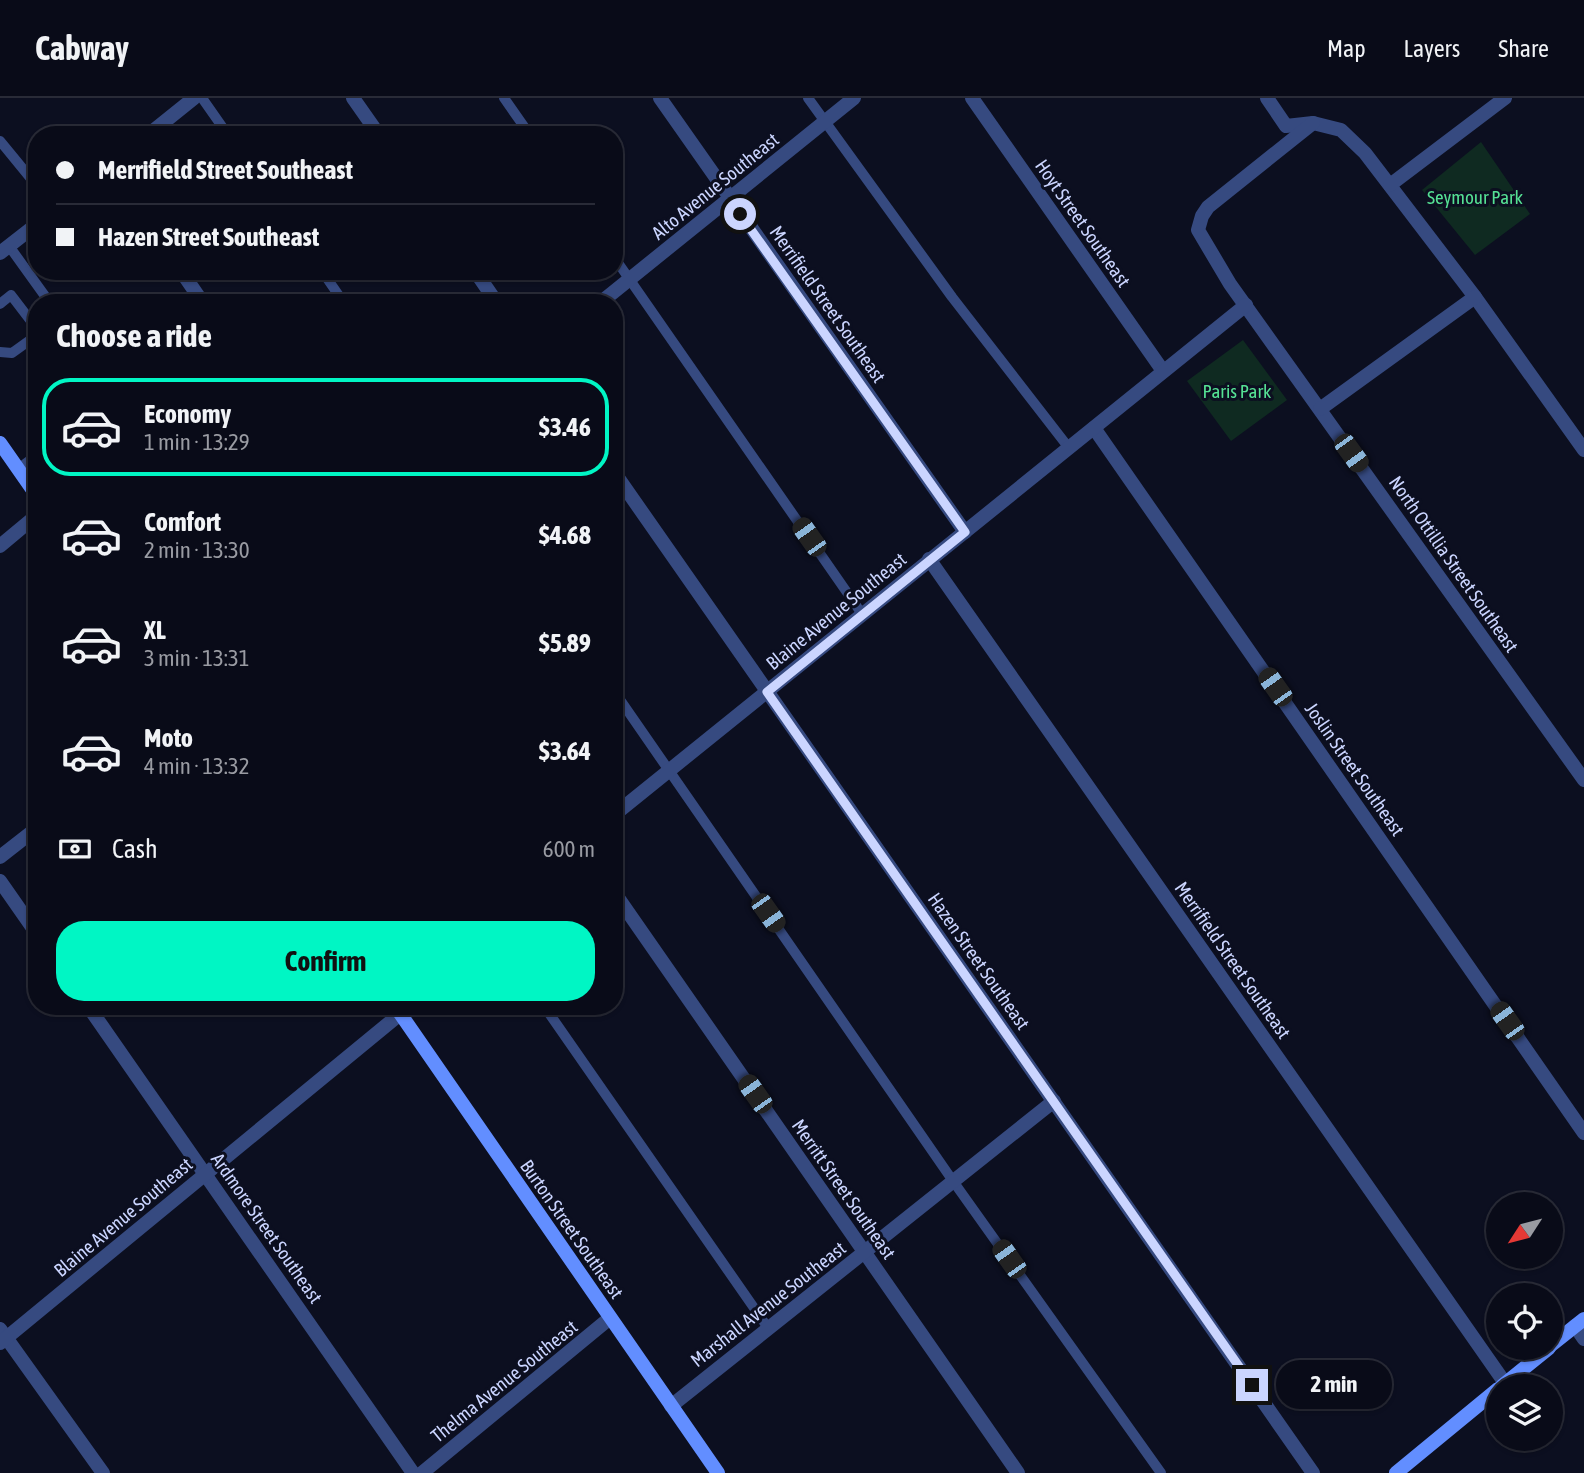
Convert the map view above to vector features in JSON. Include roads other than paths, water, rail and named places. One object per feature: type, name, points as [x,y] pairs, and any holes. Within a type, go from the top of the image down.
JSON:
[{"type":"main road","points":[[0,443],[28,483]]},
{"type":"main road","name":"Burton Street Southeast","points":[[400,1015],[718,1473]]},
{"type":"main road","points":[[1563,1336],[1579,1323]]},
{"type":"main road","points":[[1517,1374],[1534,1360]]},
{"type":"main road","points":[[1396,1473],[1486,1399]]},
{"type":"street","points":[[159,126],[194,98]]},
{"type":"street","points":[[353,98],[373,126]]},
{"type":"street","name":"Merrifield Street Southeast","points":[[660,98],[965,532]]},
{"type":"street","name":"Alto Avenue Southeast","points":[[611,294],[854,98]]},
{"type":"street","name":"Hoyt Street Southeast","points":[[972,98],[1163,371]]},
{"type":"street","points":[[1267,98],[1286,126],[1314,123],[1341,131],[1352,139],[1475,296],[1584,450]]},
{"type":"street","points":[[1390,186],[1505,98]]},
{"type":"street","name":"North Ottillia Street Southeast","points":[[1314,123],[1208,207],[1198,230],[1208,251],[1584,780]]},
{"type":"street","points":[[4,249],[28,230]]},
{"type":"street","points":[[1320,409],[1475,296]]},
{"type":"street","name":"Blaine Avenue Southeast","points":[[623,808],[1246,305]]},
{"type":"street","name":"Joslin Street Southeast","points":[[1094,428],[1584,1133]]},
{"type":"street","name":"Hazen Street Southeast","points":[[623,485],[1313,1473]]},
{"type":"street","points":[[0,546],[28,523]]},
{"type":"street","name":"Merrifield Street Southeast","points":[[929,559],[1494,1374]]},
{"type":"street","points":[[0,857],[28,835]]},
{"type":"street","points":[[0,881],[28,921]]},
{"type":"street","name":"Merritt Street Southeast","points":[[623,905],[1018,1473]]},
{"type":"street","name":"Ardmore Street Southeast","points":[[94,1015],[413,1473]]},
{"type":"street","name":"Blaine Avenue Southeast","points":[[2,1337],[205,1173],[391,1015]]},
{"type":"street","name":"Marshall Avenue Southeast","points":[[671,1406],[1054,1101]]},
{"type":"street","name":"Thelma Avenue Southeast","points":[[422,1473],[610,1318]]},
{"type":"street","points":[[1579,1323],[1584,1339]]},
{"type":"street","points":[[2,1337],[103,1473]]},
{"type":"lane","points":[[202,98],[222,126]]},
{"type":"lane","points":[[504,98],[524,126]]},
{"type":"lane","points":[[808,98],[952,297],[1069,448]]},
{"type":"lane","points":[[0,141],[28,175]]},
{"type":"lane","points":[[4,249],[28,277]]},
{"type":"lane","points":[[623,269],[862,614]]},
{"type":"lane","points":[[30,280],[42,294]]},
{"type":"lane","points":[[0,304],[11,295],[28,317]]},
{"type":"lane","points":[[0,352],[12,353],[28,341]]},
{"type":"lane","points":[[18,469],[28,462]]},
{"type":"lane","points":[[623,704],[953,1181],[1161,1473]]},
{"type":"lane","points":[[550,1015],[768,1328]]},
{"type":"park label","name":"Seymour Park","points":[[1475,197]]},
{"type":"park label","name":"Paris Park","points":[[1237,391]]}]
